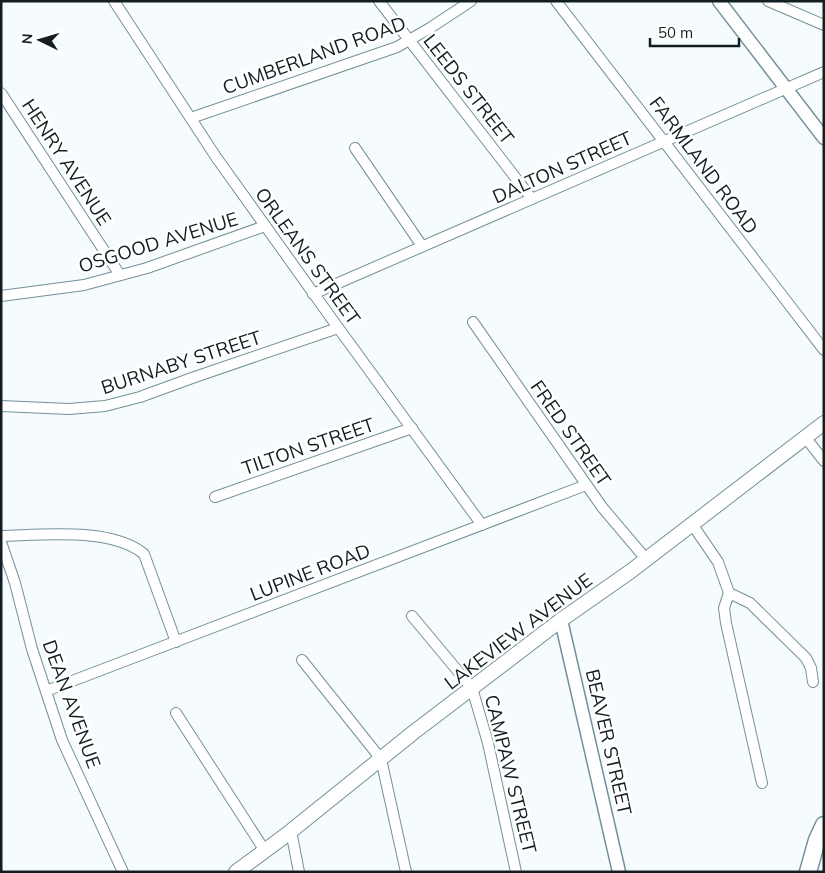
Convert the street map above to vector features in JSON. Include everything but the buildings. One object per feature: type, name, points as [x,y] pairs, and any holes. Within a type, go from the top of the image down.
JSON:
[{"type":"main road","name":"LAKEVIEW AVENUE","points":[[236,872],[561,620],[646,559],[824,423]]},
{"type":"main road","points":[[808,872],[817,840],[824,824]]},
{"type":"street","name":"ORLEANS STREET","points":[[114,1],[265,226],[482,525]]},
{"type":"street","name":"LEEDS STREET","points":[[379,1],[532,199]]},
{"type":"street","name":"CUMBERLAND ROAD","points":[[191,118],[397,47],[472,1]]},
{"type":"street","name":"FARMLAND ROAD","points":[[556,1],[824,350]]},
{"type":"street","points":[[719,1],[824,138]]},
{"type":"street","points":[[768,1],[824,25]]},
{"type":"street","name":"DALTON STREET","points":[[314,294],[824,72]]},
{"type":"street","name":"HENRY AVENUE","points":[[1,93],[120,275]]},
{"type":"street","points":[[355,148],[422,246]]},
{"type":"street","name":"OSGOOD AVENUE","points":[[1,296],[84,285],[147,268],[265,226]]},
{"type":"street","name":"FRED STREET","points":[[473,322],[602,508],[646,559]]},
{"type":"street","name":"BURNABY STREET","points":[[1,406],[69,409],[105,406],[140,397],[184,380],[338,328]]},
{"type":"street","name":"TILTON STREET","points":[[215,497],[412,428]]},
{"type":"street","points":[[805,437],[824,461]]},
{"type":"street","name":"LUPINE ROAD","points":[[46,691],[586,485]]},
{"type":"street","points":[[692,524],[718,562],[729,593],[724,608],[726,623],[762,783]]},
{"type":"street","points":[[1,536],[91,536],[114,538],[136,548],[144,554],[176,642]]},
{"type":"street","name":"DEAN AVENUE","points":[[1,542],[15,583],[32,649],[68,755],[123,872]]},
{"type":"street","points":[[729,593],[750,603],[806,658],[811,668],[813,682]]},
{"type":"street","name":"CAMPAW STREET","points":[[412,616],[472,688],[488,743],[516,872]]},
{"type":"street","name":"BEAVER STREET","points":[[561,620],[619,872]]},
{"type":"street","points":[[302,660],[381,759],[406,872]]},
{"type":"street","points":[[176,713],[265,850]]},
{"type":"street","points":[[291,831],[299,872]]}]
